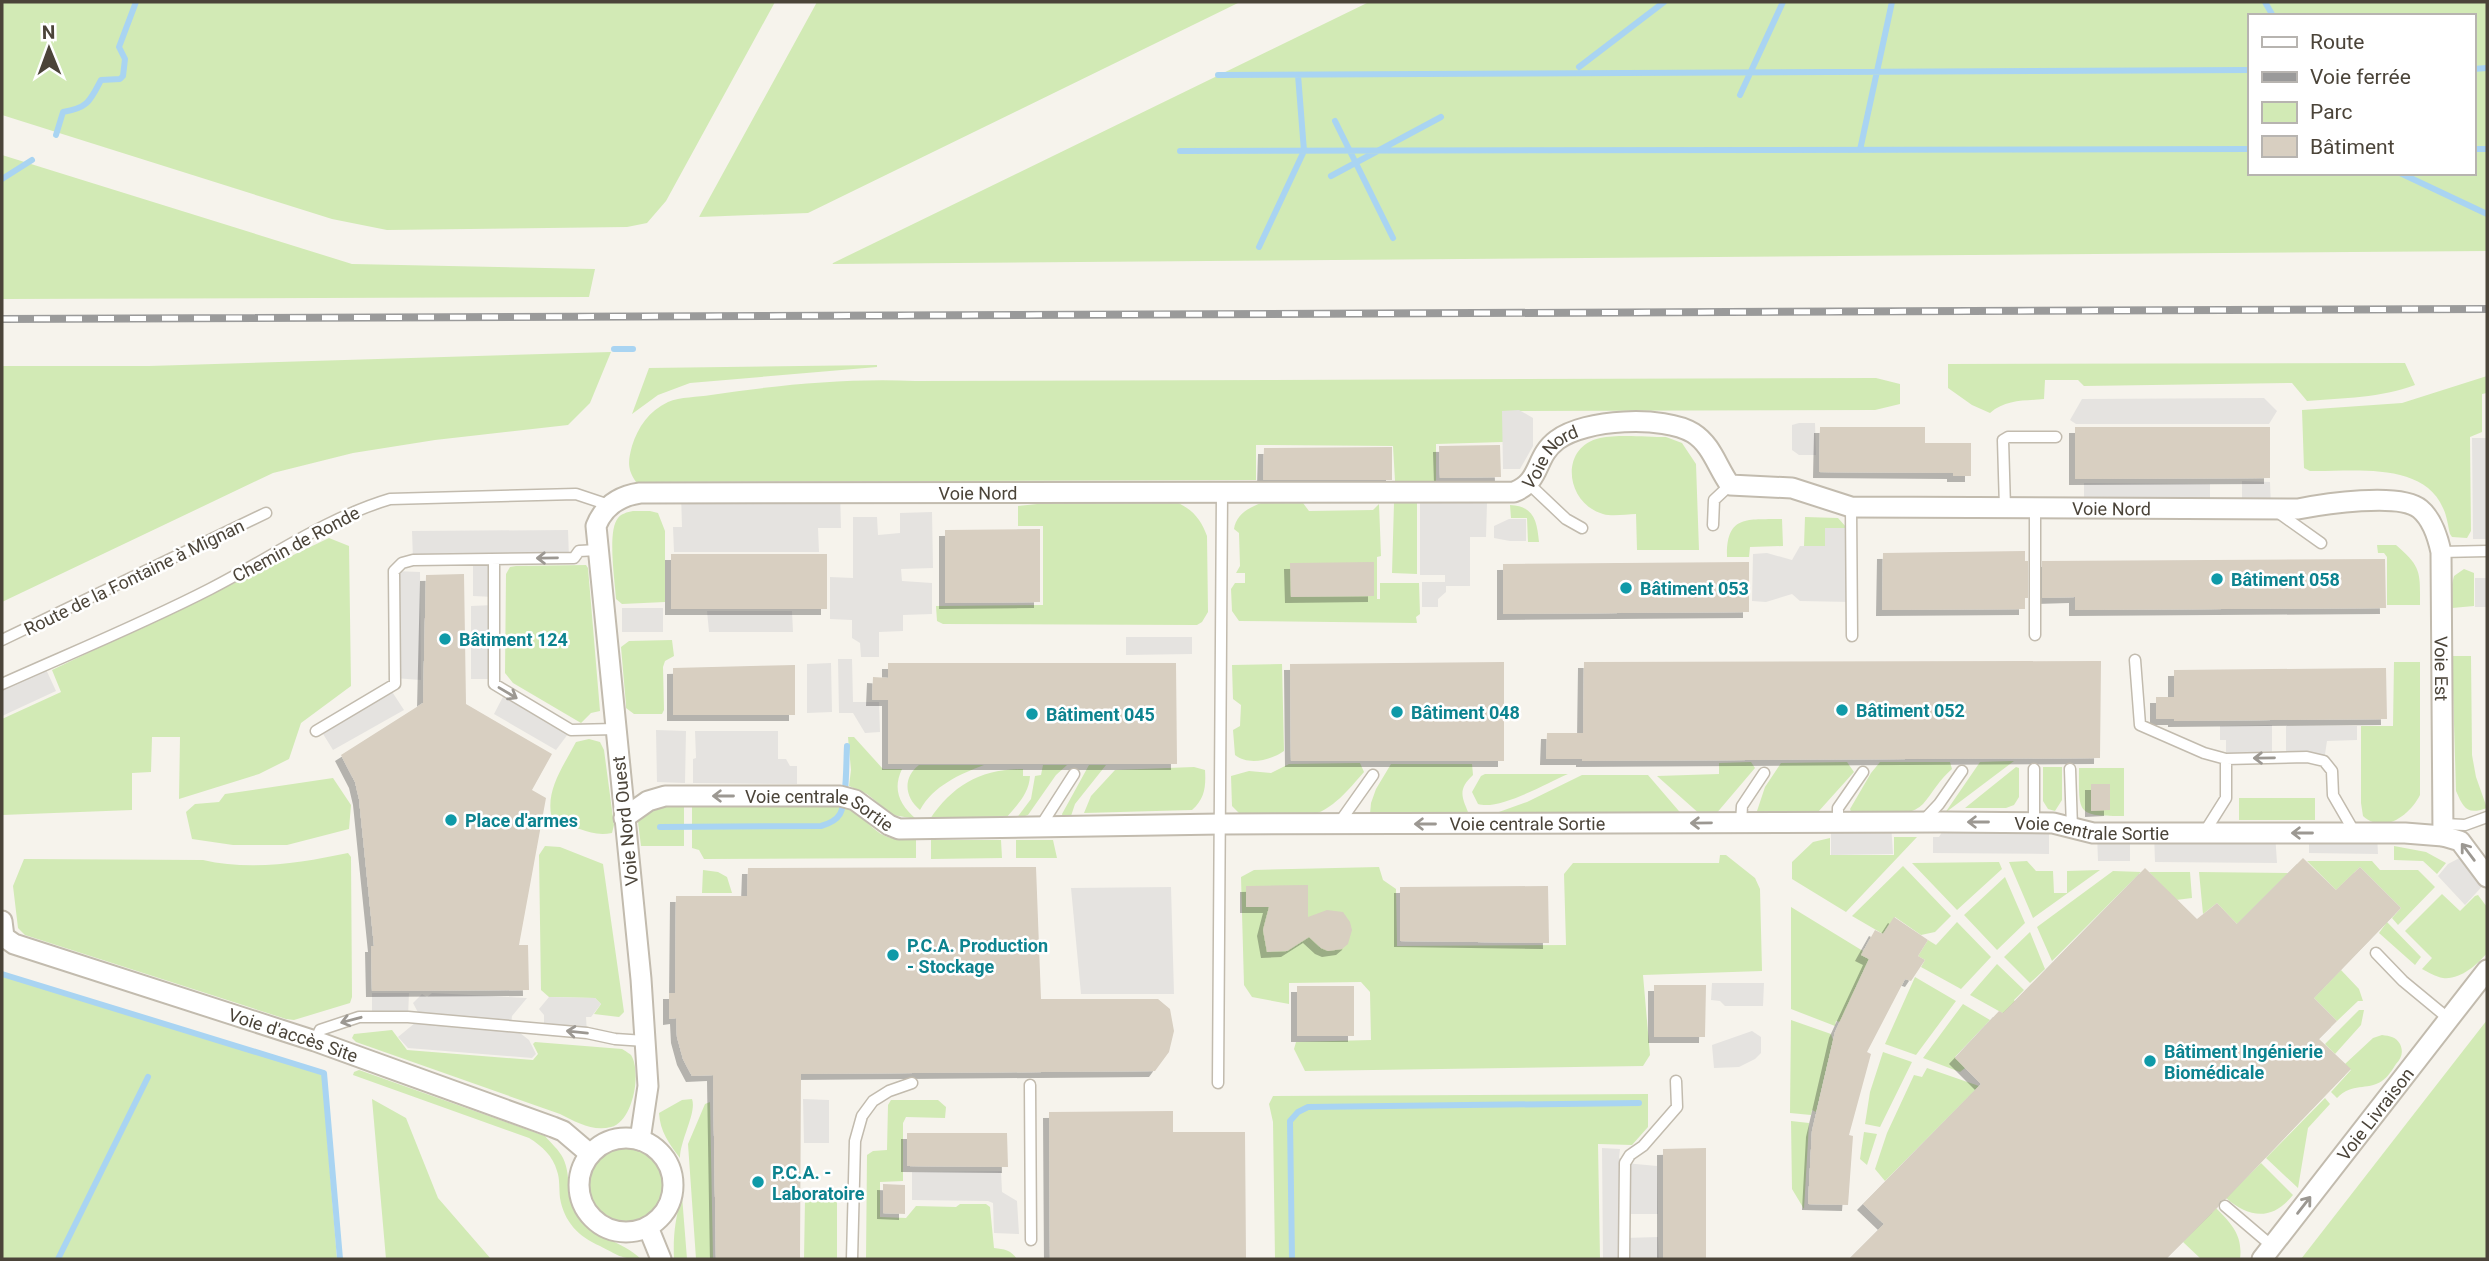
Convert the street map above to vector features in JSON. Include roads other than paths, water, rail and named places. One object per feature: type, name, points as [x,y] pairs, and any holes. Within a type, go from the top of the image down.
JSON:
[{"type":"street","name":"Voie Nord","points":[[609,505],[622,497],[640,493],[1514,492],[1529,484],[1546,450],[1558,439],[1575,431],[1609,423],[1653,423],[1672,424],[1692,433],[1707,445],[1730,485],[1793,488],[1851,507],[2298,509],[2333,503],[2387,501],[2406,502],[2420,509]]},
{"type":"street","name":"Voie Nord Ouest","points":[[609,505],[597,526],[598,550],[645,1041],[648,1086],[640,1140]]},
{"type":"street","name":"Voie Est","points":[[2420,509],[2432,525],[2441,552],[2443,830]]},
{"type":"street","name":"Voie centrale Sortie","points":[[624,818],[655,797],[664,796],[844,797],[855,800],[889,825],[899,829],[1221,824],[2034,822],[2053,823],[2093,833],[2405,833],[2443,830]]},
{"type":"street","points":[[2443,830],[2460,841],[2487,877]]},
{"type":"street","name":"Voie d'accès Site","points":[[2,935],[31,950],[315,1041],[553,1126],[564,1131],[590,1154]]},
{"type":"street","name":"Voie Livraison","points":[[2267,1253],[2487,970]]},
{"type":"street","points":[[614,1140],[640,1140],[655,1148],[666,1160],[672,1174],[673,1189],[669,1204],[661,1217],[648,1227],[625,1233],[613,1231],[593,1219],[580,1199],[579,1175],[590,1154],[601,1145],[614,1140]]},
{"type":"street","points":[[648,1227],[661,1259]]},
{"type":"lane","points":[[2005,508],[2003,440],[2007,437],[2056,437]]},
{"type":"lane","points":[[1529,484],[1566,519],[1582,528]]},
{"type":"lane","points":[[1713,525],[1714,500],[1730,485]]},
{"type":"lane","points":[[1218,1083],[1222,492]]},
{"type":"lane","name":"Chemin de Ronde","points":[[2,684],[209,590],[326,526],[380,502],[413,497],[576,494],[609,505]]},
{"type":"lane","points":[[1851,507],[1852,636]]},
{"type":"lane","points":[[2035,508],[2035,635]]},
{"type":"lane","points":[[2271,508],[2321,543]]},
{"type":"lane","name":"Route de la Fontaine à Mignan","points":[[2,640],[267,513]]},
{"type":"lane","points":[[316,731],[394,684],[394,571],[402,563],[413,560],[574,558],[579,551],[598,550]]},
{"type":"lane","points":[[2441,552],[2487,551]]},
{"type":"lane","points":[[494,559],[494,684],[571,730],[616,729]]},
{"type":"lane","points":[[2135,660],[2140,724],[2204,754],[2226,758],[2307,757],[2325,761],[2332,771],[2333,795],[2356,833]]},
{"type":"lane","points":[[2204,833],[2226,798],[2226,758]]},
{"type":"lane","points":[[2034,769],[2034,822]]},
{"type":"lane","points":[[2070,769],[2071,828]]},
{"type":"lane","points":[[1922,822],[1939,804],[1962,771]]},
{"type":"lane","points":[[1838,823],[1838,808],[1863,772]]},
{"type":"lane","points":[[1741,823],[1742,806],[1764,773]]},
{"type":"lane","points":[[1039,828],[1074,774]]},
{"type":"lane","points":[[1339,824],[1373,775]]},
{"type":"lane","points":[[2443,830],[2487,817]]},
{"type":"lane","points":[[2376,953],[2403,981],[2449,1019]]},
{"type":"lane","points":[[315,1041],[320,1030],[359,1017],[408,1017],[587,1033],[615,1039],[645,1041]]},
{"type":"lane","points":[[1625,1259],[1625,1163],[1677,1107],[1675,1081]]},
{"type":"lane","points":[[852,1259],[855,1141],[862,1116],[873,1101],[889,1091],[912,1083]]},
{"type":"lane","points":[[1030,1084],[1031,1240]]},
{"type":"lane","points":[[2225,1206],[2267,1253]]},
{"type":"waterway","points":[[56,135],[63,112],[83,106],[101,80],[120,79],[123,76],[125,59],[119,47],[136,2]]},
{"type":"waterway","points":[[1579,67],[1664,2]]},
{"type":"waterway","points":[[1740,95],[1783,2]]},
{"type":"waterway","points":[[1860,150],[1892,2]]},
{"type":"waterway","points":[[2265,2],[2272,14]]},
{"type":"waterway","points":[[2475,69],[2487,68]]},
{"type":"waterway","points":[[1218,75],[2248,70]]},
{"type":"waterway","points":[[1259,247],[1304,151],[1298,75]]},
{"type":"waterway","points":[[1331,176],[1441,117]]},
{"type":"waterway","points":[[1335,121],[1393,238]]},
{"type":"waterway","points":[[1180,151],[2248,149]]},
{"type":"waterway","points":[[2475,149],[2487,149]]},
{"type":"waterway","points":[[2,179],[32,160]]},
{"type":"waterway","points":[[2404,175],[2487,214]]},
{"type":"waterway","points":[[614,349],[633,349]]},
{"type":"waterway","points":[[660,827],[821,826],[829,823],[838,816],[842,808],[847,746]]},
{"type":"waterway","points":[[2,974],[324,1073],[340,1259]]},
{"type":"waterway","points":[[58,1259],[148,1077]]},
{"type":"waterway","points":[[1292,1259],[1290,1121],[1298,1112],[1308,1107],[1639,1103]]},
{"type":"railway","points":[[2,319],[2487,309]]},
{"type":"place","name":"Bâtiment 058","points":[[2217,579]]},
{"type":"place","name":"Bâtiment 053","points":[[1626,588]]},
{"type":"place","name":"Bâtiment 124","points":[[445,639]]},
{"type":"place","name":"Bâtiment 052","points":[[1842,710]]},
{"type":"place","name":"Bâtiment 048","points":[[1397,712]]},
{"type":"place","name":"Bâtiment 045","points":[[1032,714]]},
{"type":"place","name":"Place d'armes","points":[[451,820]]},
{"type":"place","name":"P.C.A. Production - Stockage","points":[[893,955]]},
{"type":"place","name":"Bâtiment Ingénierie Biomédicale","points":[[2150,1061]]},
{"type":"place","name":"P.C.A. - Laboratoire","points":[[758,1182]]}]
